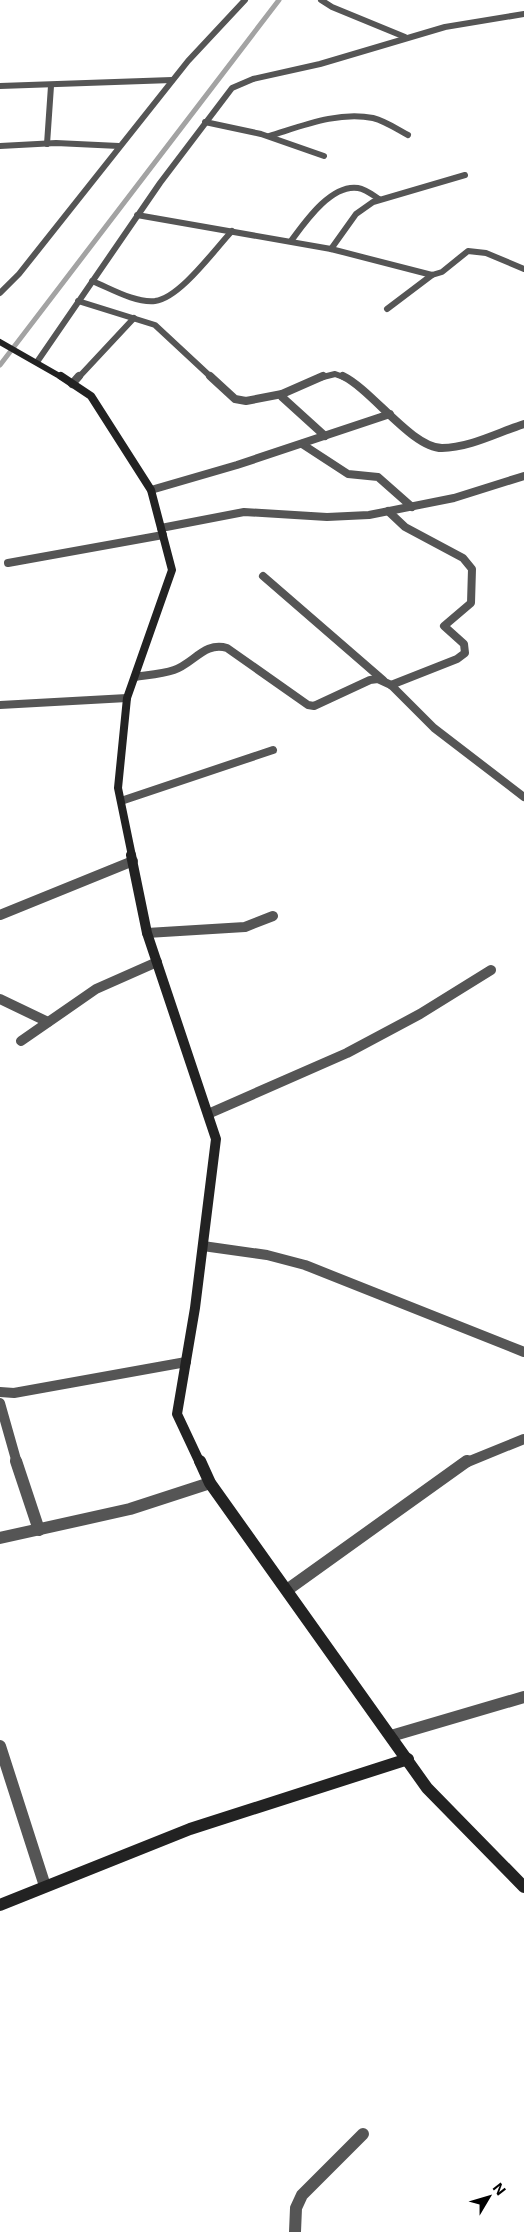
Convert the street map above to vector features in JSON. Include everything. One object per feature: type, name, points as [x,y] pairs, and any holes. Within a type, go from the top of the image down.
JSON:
[{"type":"main road","points":[[0,342],[33,360],[90,396],[151,490],[172,570],[127,698],[118,788],[147,933],[216,1139],[203,1246],[177,1414],[210,1482],[428,1788],[524,1887]]},
{"type":"main road","points":[[0,1905],[190,1829],[408,1759]]},
{"type":"street","points":[[0,293],[19,274],[172,80],[245,0]]},
{"type":"street","points":[[322,0],[332,7],[405,36]]},
{"type":"street","points":[[33,360],[78,301],[137,215],[224,96],[241,82],[320,64],[405,36],[473,20],[524,14]]},
{"type":"street","points":[[0,86],[51,86],[172,80]]},
{"type":"street","points":[[47,144],[51,86]]},
{"type":"street","points":[[270,136],[323,121],[362,117],[381,121],[408,135]]},
{"type":"street","points":[[205,122],[270,136],[324,156]]},
{"type":"street","points":[[0,146],[47,144],[119,146]]},
{"type":"street","points":[[331,249],[356,214],[379,199],[465,175]]},
{"type":"street","points":[[291,241],[311,214],[344,188],[360,188],[379,199]]},
{"type":"street","points":[[137,215],[331,249],[432,275]]},
{"type":"street","points":[[92,281],[141,299],[160,301],[176,290],[232,231]]},
{"type":"street","points":[[387,309],[432,275],[442,272],[468,251],[486,253],[524,269]]},
{"type":"street","points":[[78,301],[155,326],[235,399],[246,401],[282,394],[329,375],[341,374],[346,376],[428,444],[441,448],[524,424]]},
{"type":"street","points":[[72,384],[134,318]]},
{"type":"street","points":[[282,394],[282,397],[325,436]]},
{"type":"street","points":[[151,490],[302,444],[390,414]]},
{"type":"street","points":[[302,444],[348,474],[378,477],[412,507]]},
{"type":"street","points":[[8,563],[244,512],[352,517],[412,507],[454,498],[524,476]]},
{"type":"street","points":[[135,677],[180,668],[207,648],[219,645],[227,648],[308,705],[314,706],[370,680],[388,683],[457,659],[464,653],[464,644],[444,626],[471,603],[472,569],[463,558],[405,527],[388,511]]},
{"type":"street","points":[[263,576],[388,683],[434,728],[524,797]]},
{"type":"street","points":[[0,705],[127,698]]},
{"type":"street","points":[[121,801],[273,750]]},
{"type":"street","points":[[0,915],[133,861]]},
{"type":"street","points":[[147,933],[246,927],[273,916]]},
{"type":"street","points":[[21,1041],[96,989],[157,962]]},
{"type":"street","points":[[208,1114],[348,1053],[420,1014],[491,970]]},
{"type":"street","points":[[0,999],[48,1022]]},
{"type":"street","points":[[203,1246],[267,1255],[305,1265],[524,1352]]},
{"type":"street","points":[[0,1392],[14,1393],[186,1362]]},
{"type":"street","points":[[0,1403],[9,1440],[39,1530]]},
{"type":"street","points":[[287,1590],[454,1469],[471,1459],[524,1439]]},
{"type":"street","points":[[0,1538],[130,1509],[210,1482]]},
{"type":"street","points":[[391,1736],[524,1697]]},
{"type":"street","points":[[0,1746],[45,1886]]},
{"type":"street","points":[[295,2232],[296,2208],[302,2195],[363,2134]]},
{"type":"waterway","points":[[0,365],[279,0]]}]
